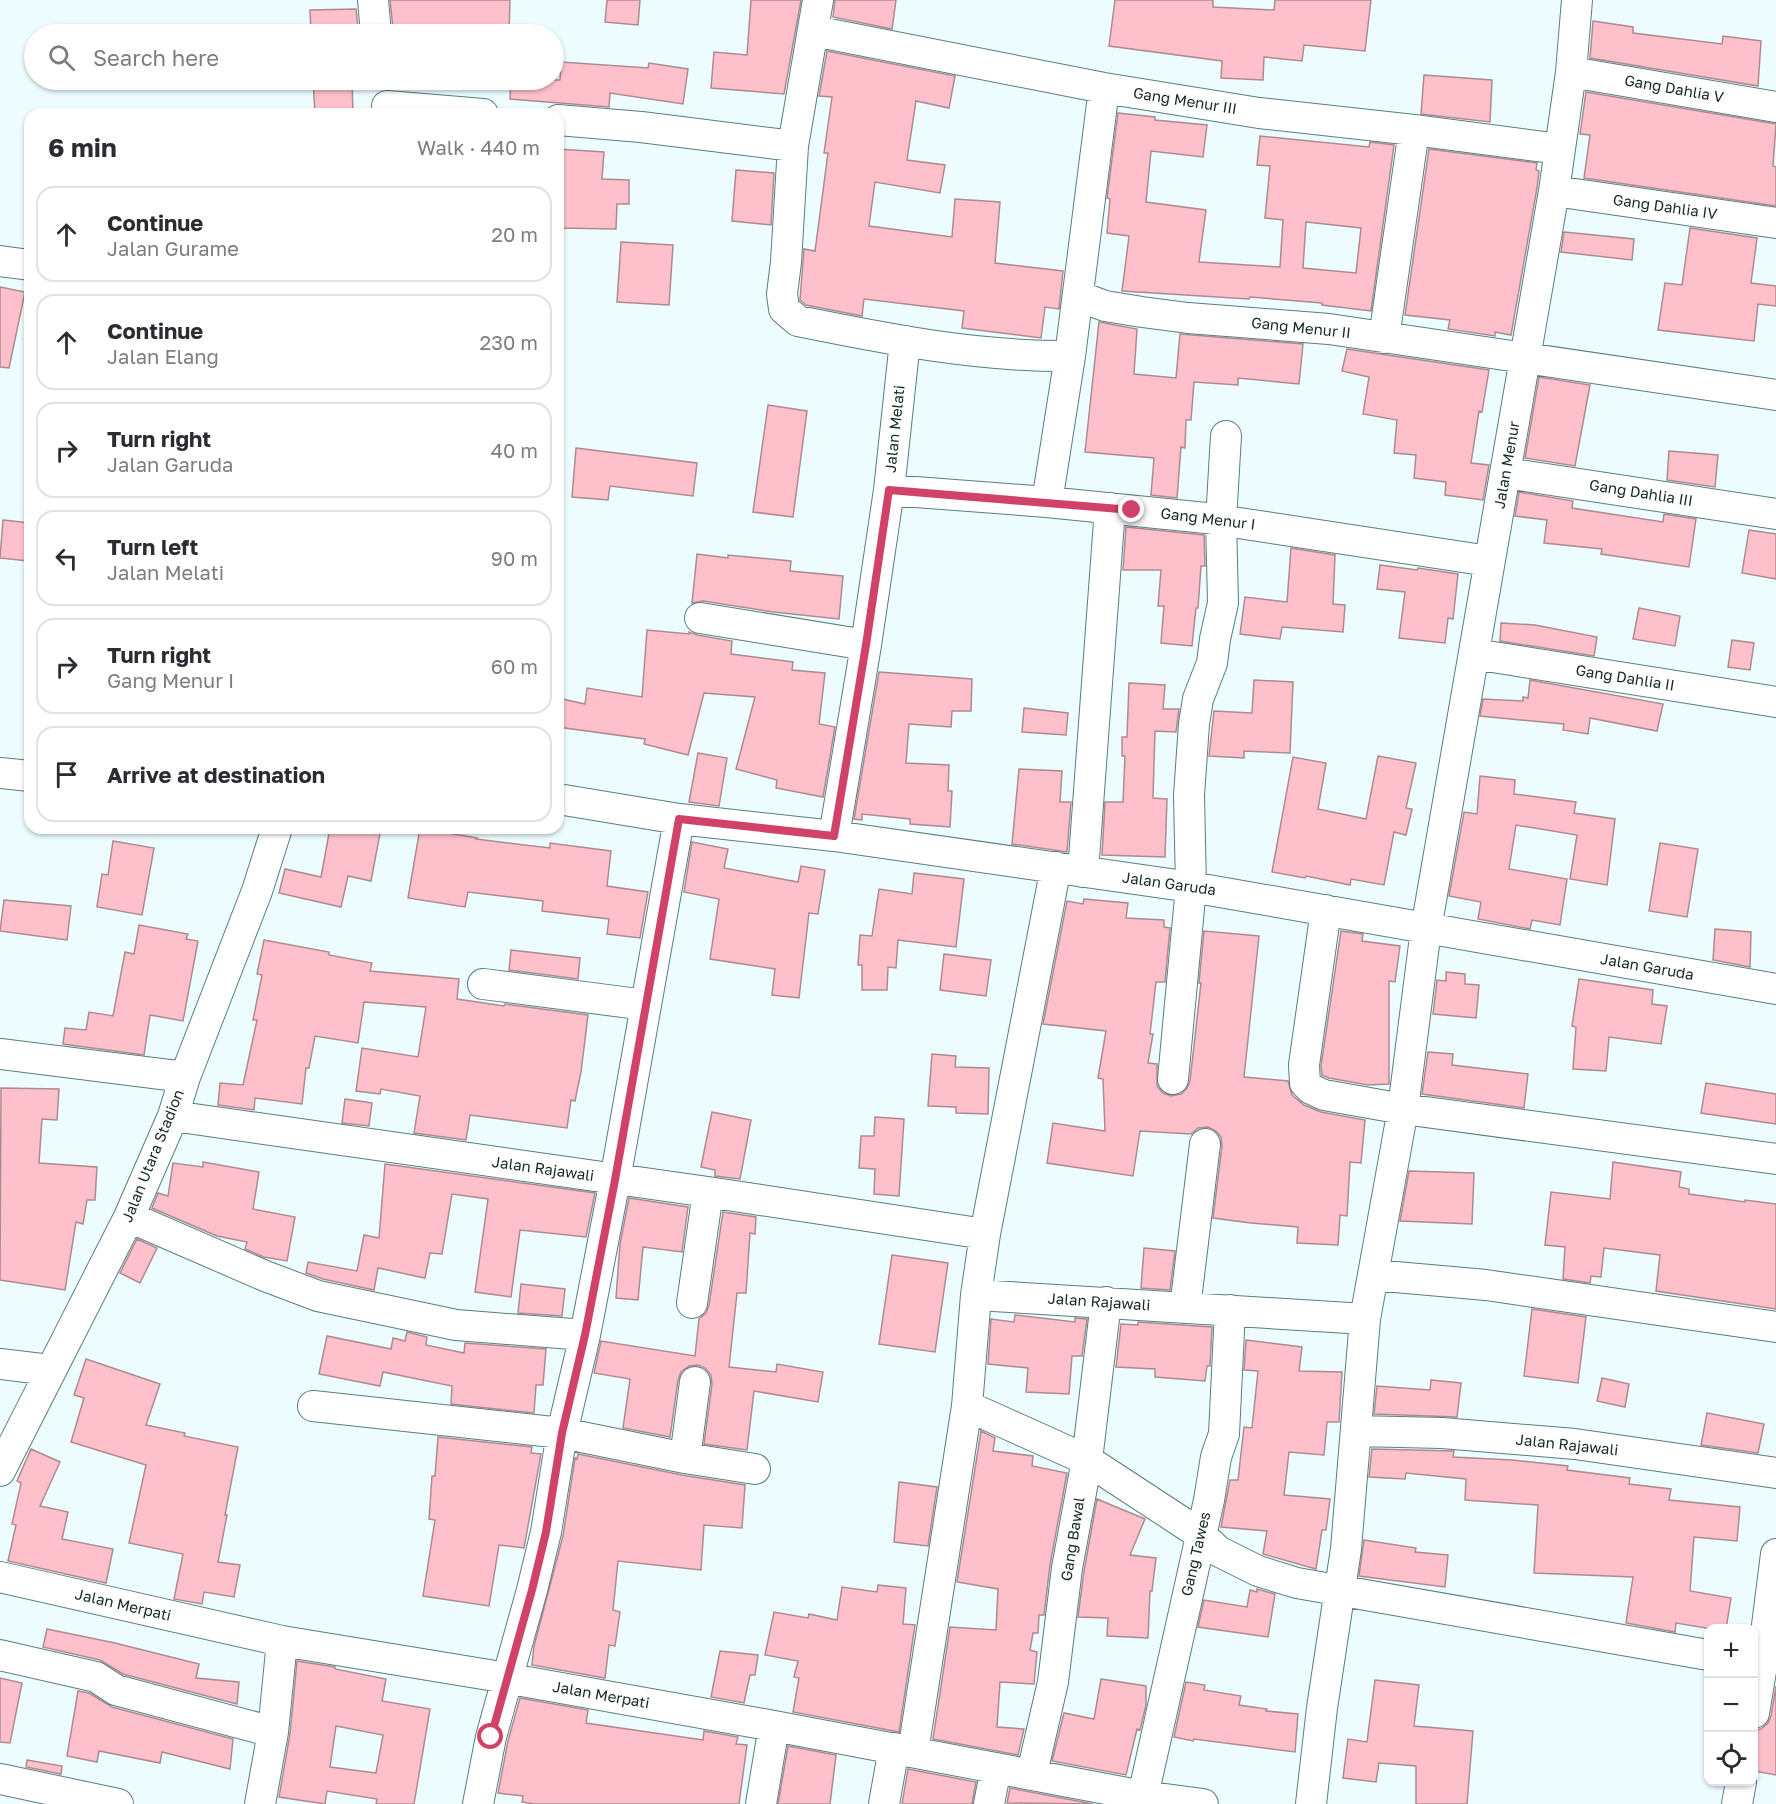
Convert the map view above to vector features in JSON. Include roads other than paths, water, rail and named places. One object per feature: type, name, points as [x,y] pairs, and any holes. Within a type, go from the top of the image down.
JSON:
[{"type":"street","points":[[373,0],[375,24]]},
{"type":"street","points":[[818,0],[793,146],[782,294],[784,309],[798,321],[904,341],[1013,354],[1070,356]]},
{"type":"street","name":"Jalan Menur","points":[[1311,1804],[1322,1708],[1346,1549],[1365,1319],[1403,1109],[1426,929],[1554,191],[1572,72],[1577,0]]},
{"type":"street","name":"Gang Menur III","points":[[814,31],[1104,88],[1259,113],[1414,129],[1560,148]]},
{"type":"street","name":"Gang Dahlia V","points":[[1572,72],[1776,106]]},
{"type":"street","points":[[1047,502],[1070,356],[1104,88]]},
{"type":"street","points":[[386,100],[441,108]]},
{"type":"street","points":[[564,121],[640,127],[793,146]]},
{"type":"street","points":[[1384,338],[1414,129]]},
{"type":"street","name":"Gang Dahlia IV","points":[[1554,191],[1776,223]]},
{"type":"street","points":[[0,261],[24,264]]},
{"type":"street","name":"Gang Menur II","points":[[1078,296],[1105,306],[1142,312],[1188,318],[1329,329],[1776,395]]},
{"type":"street","name":"Jalan Melati","points":[[834,836],[889,490],[904,341]]},
{"type":"street","points":[[1173,1079],[1191,887],[1189,795],[1194,724],[1198,699],[1212,663],[1223,603],[1221,520],[1226,436]]},
{"type":"street","name":"Gang Dahlia III","points":[[1506,473],[1776,514]]},
{"type":"street","name":"Gang Menur I","points":[[889,490],[1047,502],[1221,520],[1489,561]]},
{"type":"street","points":[[884,1804],[904,1750],[967,1406],[976,1295],[985,1234],[1069,869],[1110,508]]},
{"type":"street","points":[[700,618],[866,645]]},
{"type":"street","name":"Gang Dahlia II","points":[[1474,654],[1776,702]]},
{"type":"street","points":[[0,773],[24,775]]},
{"type":"street","name":"Jalan Garuda","points":[[564,800],[679,819],[834,836],[1191,887],[1776,989]]},
{"type":"street","points":[[478,1804],[491,1737],[546,1532],[562,1433],[585,1335],[615,1180],[679,819]]},
{"type":"street","name":"Jalan Utara Stadion","points":[[0,1471],[129,1217],[172,1116],[257,891],[275,834]]},
{"type":"street","points":[[1326,910],[1304,1065],[1305,1083],[1311,1089],[1324,1095],[1403,1109],[1776,1159]]},
{"type":"street","points":[[483,984],[646,1005]]},
{"type":"street","points":[[0,1054],[185,1077]]},
{"type":"street","name":"Jalan Rajawali","points":[[172,1116],[985,1234]]},
{"type":"street","points":[[1185,1308],[1205,1144]]},
{"type":"street","points":[[692,1303],[708,1192]]},
{"type":"street","points":[[129,1217],[265,1276],[318,1296],[456,1325],[585,1335]]},
{"type":"street","points":[[1373,1275],[1486,1285],[1776,1327]]},
{"type":"street","name":"Jalan Rajawali","points":[[976,1295],[1365,1319]]},
{"type":"street","name":"Gang Bawal","points":[[1032,1773],[1053,1682],[1067,1568],[1087,1460],[1106,1302]]},
{"type":"street","name":"Gang Tawes","points":[[1143,1796],[1209,1500],[1216,1458],[1224,1434],[1230,1310]]},
{"type":"street","points":[[0,1364],[50,1370]]},
{"type":"street","points":[[685,1458],[695,1382]]},
{"type":"street","points":[[313,1406],[562,1433],[685,1458],[755,1469]]},
{"type":"street","points":[[967,1406],[1087,1460],[1200,1534],[1218,1551],[1258,1571],[1297,1583],[1704,1654]]},
{"type":"street","name":"Jalan Rajawali","points":[[1357,1431],[1442,1433],[1575,1444],[1776,1473]]},
{"type":"street","points":[[1758,1664],[1773,1592],[1776,1554]]},
{"type":"street","name":"Jalan Merpati","points":[[0,1577],[282,1641],[507,1678],[1032,1773],[1143,1796],[1203,1804]]},
{"type":"street","points":[[260,1804],[273,1732],[282,1641]]},
{"type":"street","points":[[0,1655],[96,1677],[116,1690],[128,1694],[273,1732]]},
{"type":"street","points":[[761,1804],[774,1726]]},
{"type":"street","points":[[989,1804],[996,1768]]},
{"type":"street","points":[[0,1779],[118,1804]]},
{"type":"street","points":[[1737,1804],[1740,1786]]}]
